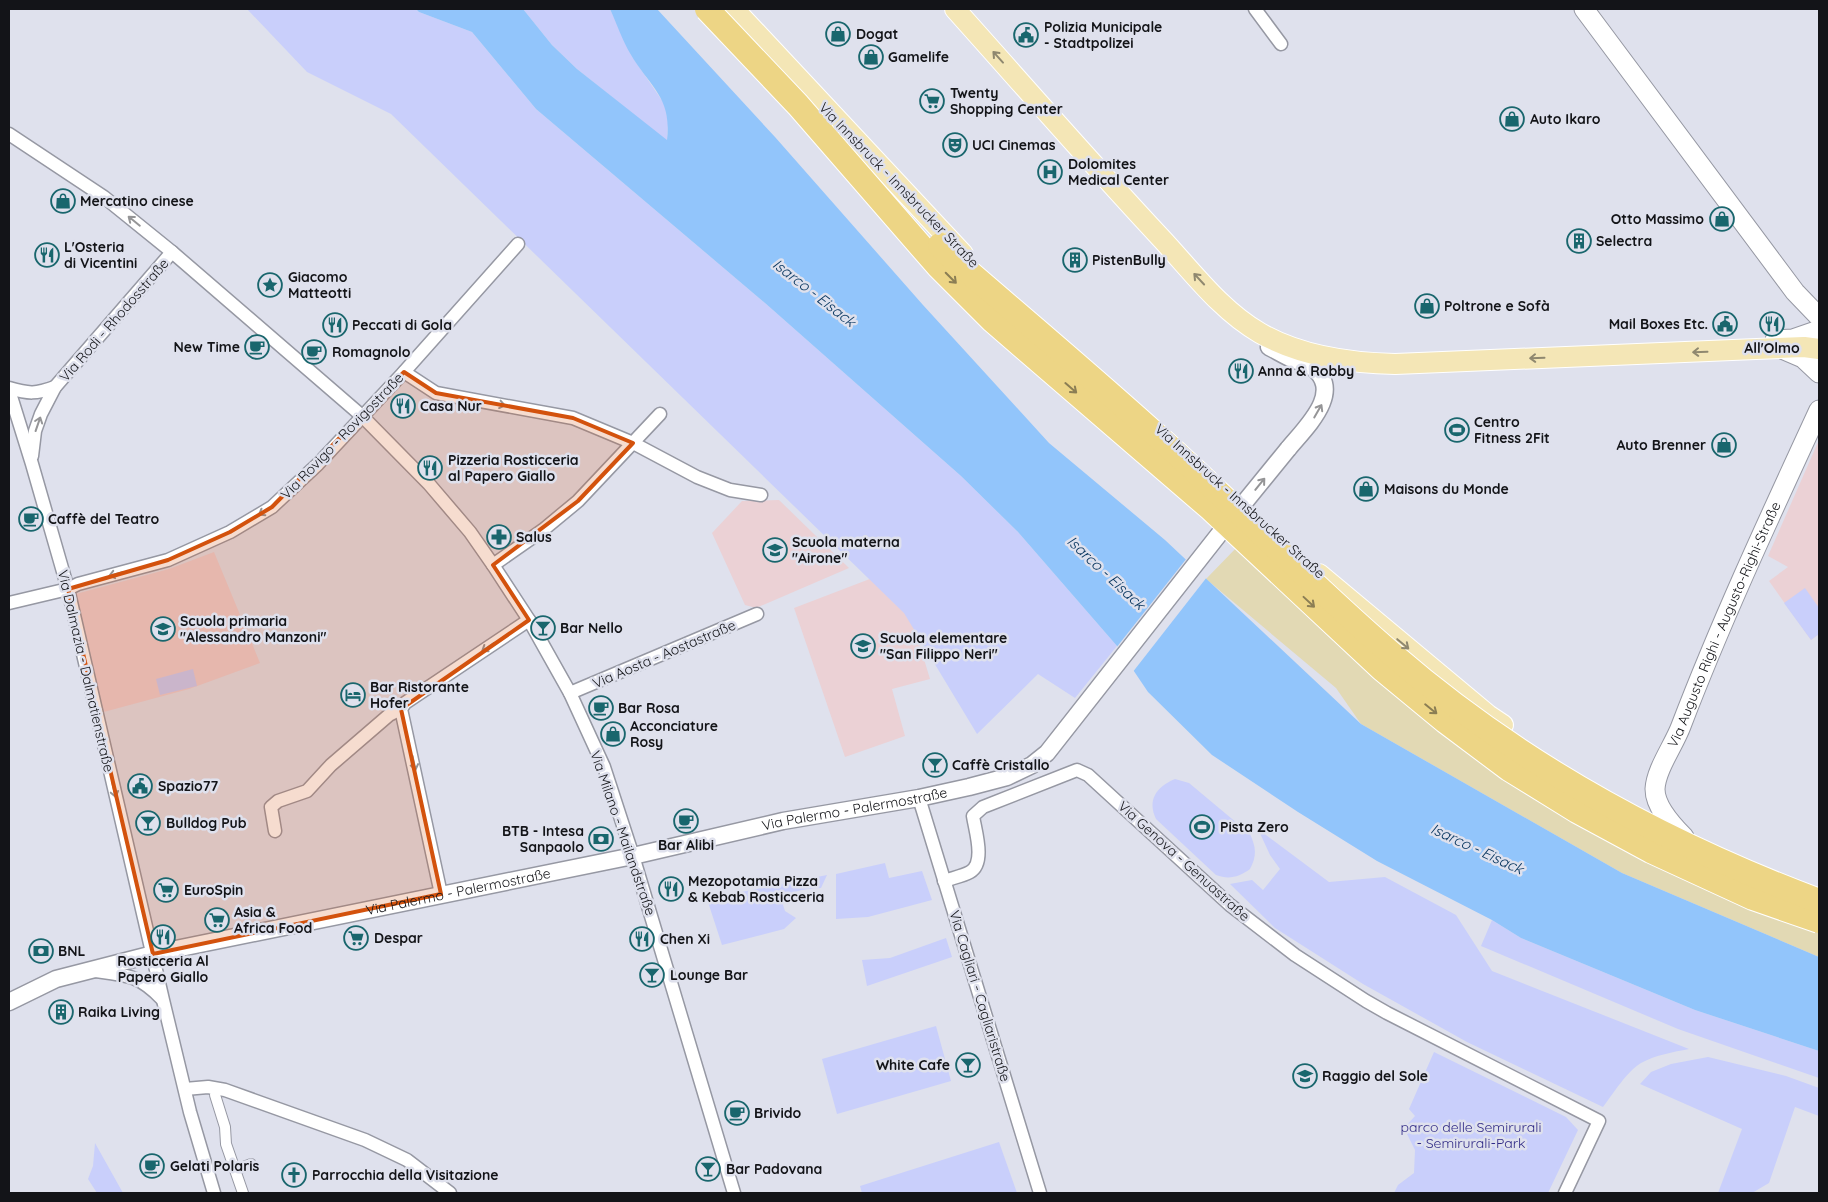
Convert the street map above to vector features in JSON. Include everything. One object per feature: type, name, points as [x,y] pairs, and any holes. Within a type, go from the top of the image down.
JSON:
[{"type":"highway","points":[[707,9],[798,104],[938,266],[993,321],[1191,491],[1396,681],[1509,769],[1577,811],[1651,851],[1753,898],[1819,921]]},
{"type":"highway","points":[[726,9],[807,95],[948,254],[1163,441],[1393,656],[1456,706],[1588,795],[1760,879],[1819,901]]},
{"type":"main road","name":"Via Innsbruck - Innsbrucker Straße","points":[[734,9],[962,254],[1063,341],[1224,485],[1330,584],[1488,715],[1583,780],[1684,837],[1769,876],[1819,896]]},
{"type":"main road","points":[[955,9],[1232,315],[1280,343],[1309,353],[1374,364],[1804,347],[1819,349]]},
{"type":"main road","points":[[1584,9],[1795,292],[1813,311],[1810,326],[1812,332],[1793,339],[1761,341],[1748,350]]},
{"type":"main road","points":[[1782,349],[1802,358],[1819,373]]},
{"type":"main road","points":[[1134,406],[1146,434],[1178,470],[1234,522],[1288,571],[1330,584]]},
{"type":"main road","name":"Via Augusto Righi - Augusto-Righi-Straße","points":[[1684,837],[1662,811],[1655,790],[1658,777],[1680,729],[1707,659],[1819,410]]},
{"type":"street","points":[[1255,9],[1281,44]]},
{"type":"street","name":"Via Milano - Mailandstraße","points":[[9,134],[104,197],[172,252],[362,416],[429,484],[470,532],[493,565],[529,620],[570,694],[604,767],[634,856],[734,1193]]},
{"type":"street","name":"Via Rovigo - Rovigostraße","points":[[9,603],[68,589],[78,584],[168,560],[230,532],[272,507],[318,464],[404,372],[518,244]]},
{"type":"street","name":"Via Rodi - Rhodosstraße","points":[[32,464],[34,436],[41,414],[55,388],[172,252]]},
{"type":"street","name":"Via Palermo - Palermostraße","points":[[9,1002],[56,979],[153,954],[634,856],[783,821],[919,798],[1007,777],[1032,765],[1047,753],[1075,719],[1234,522],[1318,412],[1325,392],[1319,373],[1310,366],[1294,360],[1243,331],[1232,315]]},
{"type":"street","points":[[404,372],[436,393],[573,418],[633,443],[697,477],[730,490],[761,495]]},
{"type":"street","name":"Via Rodi - Rhodosstraße","points":[[9,389],[36,394],[55,388]]},
{"type":"street","name":"Via Dalmazia - Dalmatienstraße","points":[[9,389],[68,589],[163,1000],[214,1193]]},
{"type":"street","points":[[493,565],[543,530],[578,501],[660,414]]},
{"type":"street","name":"Via Aosta - Aostastraße","points":[[570,694],[757,614]]},
{"type":"street","points":[[275,831],[271,807],[278,801],[308,792],[338,759],[389,715],[401,709],[405,703],[529,620]]},
{"type":"street","points":[[401,709],[441,894]]},
{"type":"street","name":"Via Genova - Genuastraße","points":[[944,881],[972,872],[978,864],[979,851],[973,816],[983,807],[1077,770],[1088,775],[1230,905],[1295,955],[1387,1013],[1599,1121],[1565,1193]]},
{"type":"street","name":"Via Cagliari - Cagliaristraße","points":[[919,798],[1040,1193]]},
{"type":"street","name":"Via Palermo - Palermostraße","points":[[86,970],[123,974],[138,978],[152,988],[163,1000]]},
{"type":"street","points":[[185,1089],[208,1086],[225,1090],[365,1140],[407,1160],[450,1193]]},
{"type":"street","points":[[215,1095],[225,1127],[226,1144],[243,1193]]},
{"type":"street","points":[[236,1170],[251,1164]]},
{"type":"highlighted area","points":[[404,372],[436,393],[573,418],[633,443],[578,501],[493,565],[529,620],[401,709],[441,894],[153,954],[68,589],[168,560],[230,532],[272,507]]},
{"type":"shaded area","points":[[1819,440],[1819,634],[1811,640],[1769,581],[1788,567],[1768,556]]},
{"type":"shaded area","name":"Scuola materna \"Airone\"","points":[[779,500],[849,568],[756,608],[745,605],[712,533],[742,501]]},
{"type":"shaded area","name":"Scuola primaria \"Alessandro Manzoni\"","points":[[214,552],[260,663],[189,689],[100,713],[72,595],[169,569]]},
{"type":"shaded area","name":"Scuola elementare \"San Filippo Neri\"","points":[[875,577],[910,613],[930,679],[892,689],[905,736],[845,757],[794,608]]},
{"type":"green space","points":[[247,9],[416,9],[419,12],[472,32],[536,109],[765,303],[961,476],[1018,532],[1117,646],[1075,698],[1038,674],[977,734],[904,613],[391,114],[307,72]]},
{"type":"green space","points":[[523,9],[610,9],[631,55],[665,105],[668,123],[667,141],[577,69],[552,45]]},
{"type":"green space","points":[[1805,588],[1819,608],[1819,634],[1811,640],[1784,603]]},
{"type":"green space","points":[[193,669],[197,686],[160,695],[156,679]]},
{"type":"green space","name":"Pista Zero","points":[[1175,779],[1189,783],[1250,834],[1255,851],[1250,869],[1234,877],[1216,875],[1156,819],[1152,806],[1155,795],[1168,782]]},
{"type":"green space","points":[[1258,829],[1329,882],[1385,877],[1456,915],[1492,971],[1689,1049],[1659,1056],[1641,1063],[1625,1077],[1603,1107],[1467,1042],[1363,984],[1275,928],[1230,884],[1252,880],[1263,890],[1280,869],[1270,855]]},
{"type":"green space","points":[[885,863],[889,878],[922,871],[932,900],[868,917],[836,919],[836,874]]},
{"type":"green space","points":[[827,875],[821,888],[797,891],[784,898],[783,905],[785,911],[796,918],[784,929],[722,945],[707,899]]},
{"type":"green space","points":[[1492,920],[1521,938],[1695,1010],[1819,1051],[1819,1078],[1678,1029],[1481,946]]},
{"type":"green space","points":[[946,938],[952,957],[867,986],[862,960],[890,958]]},
{"type":"green space","points":[[936,1026],[951,1081],[837,1114],[822,1059]]},
{"type":"green space","name":"parco delle Semirurali - Semirurali-Park","points":[[1434,1052],[1566,1117],[1578,1130],[1548,1193],[1394,1193],[1398,1185],[1414,1173],[1415,1150],[1404,1128],[1415,1116],[1409,1109]]},
{"type":"green space","points":[[1708,1057],[1786,1076],[1819,1088],[1819,1116],[1795,1107],[1769,1183],[1752,1193],[1718,1193],[1742,1129],[1640,1084],[1651,1072],[1671,1064]]},
{"type":"green space","points":[[999,1142],[1017,1193],[862,1193],[860,1186]]},
{"type":"green space","points":[[95,1143],[123,1193],[97,1193],[88,1179],[93,1166]]},
{"type":"sand","points":[[1239,545],[1381,675],[1819,930],[1819,957],[1622,873],[1361,724],[1336,688],[1206,579]]},
{"type":"water","name":"Isarco - Eisack","points":[[416,9],[523,9],[552,45],[577,69],[667,140],[668,125],[663,103],[628,49],[610,9],[657,9],[775,137],[923,305],[1049,443],[1165,540],[1361,724],[1622,873],[1819,957],[1819,1051],[1695,1010],[1521,938],[1492,920],[1377,861],[1212,755],[1148,692],[1117,646],[1018,532],[961,476],[765,303],[536,109],[472,32],[419,12]]},
{"type":"pier","points":[[1187,558],[1207,577],[1132,673],[1116,648]]},
{"type":"place","name":"Dogat","points":[[838,34]]},
{"type":"place","name":"Polizia Municipale - Stadtpolizei","points":[[1026,35]]},
{"type":"place","name":"Gamelife","points":[[871,57]]},
{"type":"place","name":"Twenty Shopping Center","points":[[932,101]]},
{"type":"place","name":"Auto Ikaro","points":[[1512,119]]},
{"type":"place","name":"UCI Cinemas","points":[[955,145]]},
{"type":"place","name":"Dolomites Medical Center","points":[[1050,172]]},
{"type":"place","name":"Mercatino cinese","points":[[63,201]]},
{"type":"place","name":"Otto Massimo","points":[[1722,219]]},
{"type":"place","name":"Selectra","points":[[1579,241]]},
{"type":"place","name":"L'Osteria di Vicentini","points":[[47,255]]},
{"type":"place","name":"PistenBully","points":[[1075,260]]},
{"type":"place","name":"Giacomo Matteotti","points":[[270,285]]},
{"type":"place","name":"Poltrone e Sofà","points":[[1427,306]]},
{"type":"place","name":"Mail Boxes Etc.","points":[[1725,324]]},
{"type":"place","name":"All'Olmo","points":[[1772,324]]},
{"type":"place","name":"Peccati di Gola","points":[[335,325]]},
{"type":"place","name":"New Time","points":[[257,347]]},
{"type":"place","name":"Romagnolo","points":[[314,352]]},
{"type":"place","name":"Anna & Robby","points":[[1241,371]]},
{"type":"place","name":"Casa Nur","points":[[403,406]]},
{"type":"place","name":"Centro Fitness 2Fit","points":[[1457,430]]},
{"type":"place","name":"Auto Brenner","points":[[1724,445]]},
{"type":"place","name":"Pizzeria Rosticceria al Papero Giallo","points":[[430,468]]},
{"type":"place","name":"Maisons du Monde","points":[[1366,489]]},
{"type":"place","name":"Caffè del Teatro","points":[[31,519]]},
{"type":"place","name":"Salus","points":[[499,537]]},
{"type":"place","name":"Scuola materna \"Airone\"","points":[[775,550]]},
{"type":"place","name":"Bar Nello","points":[[543,628]]},
{"type":"place","name":"Scuola primaria \"Alessandro Manzoni\"","points":[[163,629]]},
{"type":"place","name":"Scuola elementare \"San Filippo Neri\"","points":[[863,646]]},
{"type":"place","name":"Bar Ristorante Hofer","points":[[353,695]]},
{"type":"place","name":"Bar Rosa","points":[[601,708]]},
{"type":"place","name":"Acconciature Rosy","points":[[613,734]]},
{"type":"place","name":"Caffè Cristallo","points":[[935,765]]},
{"type":"place","name":"Spazio77","points":[[140,786]]},
{"type":"place","name":"Bar Alibi","points":[[686,821]]},
{"type":"place","name":"Bulldog Pub","points":[[148,823]]},
{"type":"place","name":"Pista Zero","points":[[1202,827]]},
{"type":"place","name":"BTB - Intesa Sanpaolo","points":[[601,839]]},
{"type":"place","name":"Mezopotamia Pizza & Kebab Rosticceria","points":[[671,889]]},
{"type":"place","name":"EuroSpin","points":[[166,890]]},
{"type":"place","name":"Asia & Africa Food","points":[[217,920]]},
{"type":"place","name":"Rosticceria Al Papero Giallo","points":[[163,937]]},
{"type":"place","name":"Despar","points":[[356,938]]},
{"type":"place","name":"Chen Xi","points":[[642,939]]},
{"type":"place","name":"BNL","points":[[41,951]]},
{"type":"place","name":"Lounge Bar","points":[[652,975]]},
{"type":"place","name":"Raika Living","points":[[61,1012]]},
{"type":"place","name":"White Cafe","points":[[968,1065]]},
{"type":"place","name":"Raggio del Sole","points":[[1305,1076]]},
{"type":"place","name":"Brivido","points":[[737,1113]]},
{"type":"place","name":"Gelati Polaris","points":[[152,1166]]},
{"type":"place","name":"Bar Padovana","points":[[708,1169]]},
{"type":"place","name":"Parrocchia della Visitazione","points":[[294,1175]]}]
